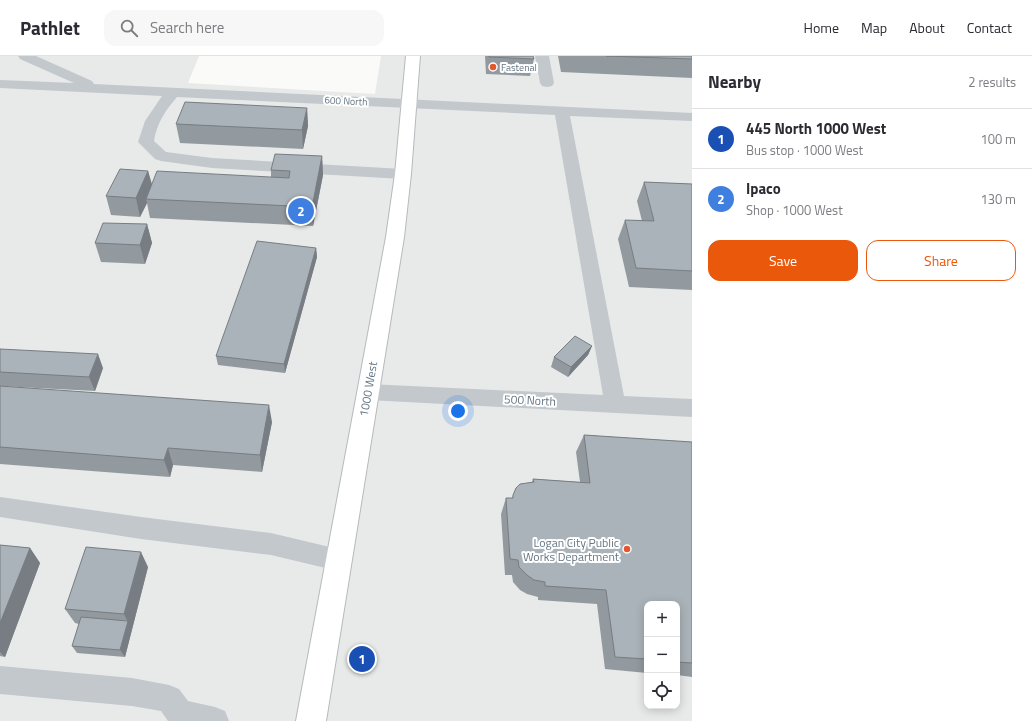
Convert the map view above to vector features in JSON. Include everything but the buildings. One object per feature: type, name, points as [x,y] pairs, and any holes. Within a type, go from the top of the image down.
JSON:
[{"type":"main road","name":"1000 West","points":[[311,721],[395,237],[403,174],[413,56]]},
{"type":"street","points":[[25,56],[98,89]]},
{"type":"street","points":[[542,56],[547,83]]},
{"type":"street","name":"600 North","points":[[0,84],[692,117]]},
{"type":"street","points":[[173,92],[159,108],[149,126],[146,142],[161,156],[212,163],[403,174]]},
{"type":"street","points":[[562,111],[615,404]]},
{"type":"street","name":"500 North","points":[[368,392],[692,408]]},
{"type":"street","points":[[0,507],[141,528],[271,544],[338,560]]},
{"type":"street","points":[[0,680],[132,692],[168,699],[178,718],[215,721]]},
{"type":"shaded area","points":[[0,56],[199,56],[188,83],[375,94],[381,56],[692,56],[692,721],[0,721]]},
{"type":"place","name":"Fastenal","points":[[493,67]]},
{"type":"place","name":"Ipaco","points":[[301,211]]},
{"type":"place","name":"Logan City Public Works Department","points":[[627,549]]},
{"type":"place","name":"445 North 1000 West","points":[[362,659]]}]
